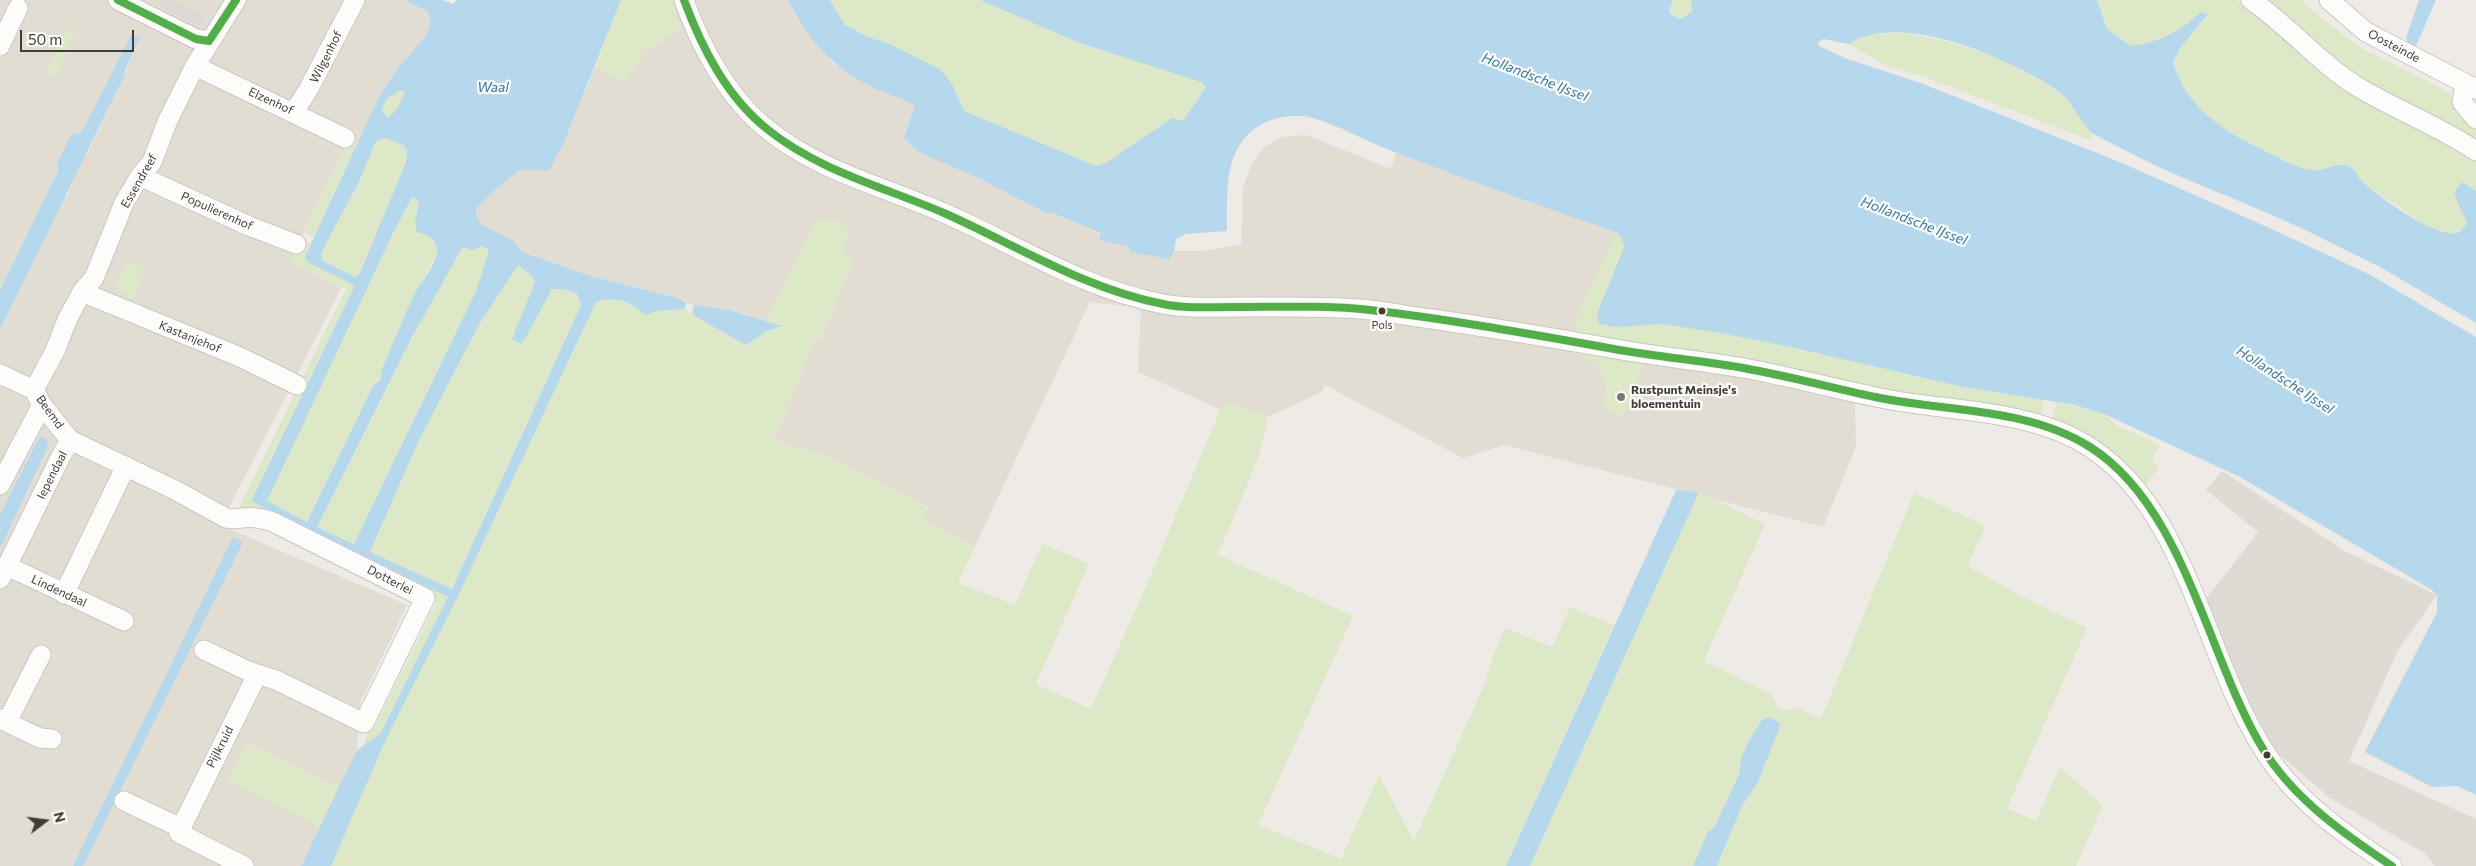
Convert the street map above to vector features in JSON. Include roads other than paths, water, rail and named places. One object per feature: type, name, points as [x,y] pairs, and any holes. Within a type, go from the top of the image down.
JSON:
[{"type":"street","points":[[118,0],[196,40],[209,41]]},
{"type":"street","name":"Essendreef","points":[[0,485],[38,397],[67,320],[82,292],[94,278],[124,203],[140,176],[152,162],[168,120],[195,66],[236,0]]},
{"type":"street","name":"Wilgenhof","points":[[294,112],[308,90],[355,0]]},
{"type":"street","points":[[684,0],[693,27],[728,85],[744,107],[764,128],[795,150],[883,190],[943,212],[1077,278],[1119,294],[1169,306],[1364,309],[1742,368],[1895,401],[2023,420],[2050,427],[2078,439],[2119,468],[2146,502],[2181,566],[2218,657],[2247,720],[2266,754],[2290,786],[2313,809],[2338,830],[2392,866]]},
{"type":"street","points":[[2251,0],[2270,13],[2329,66],[2358,87],[2456,138],[2476,151]]},
{"type":"street","name":"Oosteinde","points":[[2329,0],[2366,32],[2471,86],[2462,102],[2476,119]]},
{"type":"street","points":[[0,46],[18,8]]},
{"type":"street","name":"Elzenhof","points":[[195,66],[346,138]]},
{"type":"street","name":"Populierenhof","points":[[140,176],[249,226],[296,244]]},
{"type":"street","name":"Kastanjehof","points":[[82,292],[240,357],[296,385]]},
{"type":"street","name":"Beemd","points":[[0,374],[38,397],[70,440]]},
{"type":"street","name":"Iependaal","points":[[3,572],[60,456],[70,440],[126,466],[226,518]]},
{"type":"street","points":[[64,594],[126,466]]},
{"type":"street","name":"Dotterlei","points":[[226,518],[235,521],[242,518],[264,519],[273,522],[425,598],[364,723],[276,680],[257,675]]},
{"type":"street","name":"Lindendaal","points":[[3,572],[64,594],[124,621]]},
{"type":"street","points":[[204,650],[257,675]]},
{"type":"street","points":[[41,655],[4,721],[40,738],[52,739]]},
{"type":"street","name":"Pijlkruid","points":[[183,825],[257,675]]},
{"type":"street","points":[[124,801],[183,825],[179,833],[244,866]]},
{"type":"water","name":"Waal","points":[[405,0],[443,0],[453,4],[457,0],[621,0],[565,140],[549,170],[520,170],[497,188],[476,209],[477,216],[483,225],[514,241],[523,252],[591,276],[678,298],[687,303],[684,309],[657,311],[645,315],[634,306],[622,301],[603,300],[596,302],[460,592],[387,737],[331,866],[301,866],[357,750],[380,734],[448,597],[251,501],[354,287],[350,283],[307,262],[305,257],[380,94],[398,68],[426,35],[431,20],[427,11]],"holes":[[[401,90],[405,93],[397,109],[388,118],[382,110],[386,100]],[[386,138],[405,146],[407,151],[406,162],[360,273],[355,277],[323,261],[321,253],[359,182],[376,141]],[[412,198],[419,200],[415,222],[417,232],[428,236],[434,241],[437,248],[436,257],[415,293],[382,369],[380,380],[373,386],[307,522],[267,501],[394,231]],[[483,246],[489,251],[476,291],[354,544],[317,527],[412,337],[464,247],[472,250]],[[518,265],[530,274],[535,282],[512,339],[522,344],[552,289],[568,290],[577,294],[581,305],[452,589],[370,552],[419,440],[480,323]]]},
{"type":"water","name":"Hollandsche IJssel","points":[[788,0],[830,0],[845,25],[868,37],[890,44],[941,70],[952,84],[964,111],[1096,166],[1106,163],[1172,118],[1183,121],[1206,87],[1201,82],[1077,42],[980,0],[1673,0],[1669,10],[1672,15],[1680,19],[1692,12],[1691,0],[2097,0],[2107,29],[2131,46],[2160,39],[2185,25],[2200,12],[2208,14],[2181,47],[2173,62],[2179,79],[2198,106],[2224,128],[2254,146],[2300,167],[2317,170],[2342,165],[2352,168],[2368,187],[2392,205],[2421,222],[2447,233],[2458,232],[2467,223],[2455,196],[2455,191],[2462,182],[2476,191],[2476,323],[2367,262],[2300,228],[2157,166],[2099,138],[2082,122],[2070,102],[2058,91],[2030,74],[1990,55],[1938,38],[1899,32],[1881,33],[1864,37],[1849,44],[1823,39],[1818,43],[1845,58],[1921,83],[2170,182],[2371,275],[2476,337],[2476,795],[2457,786],[2432,787],[2365,752],[2437,612],[2437,595],[2432,590],[2240,477],[2104,414],[2070,404],[1963,387],[1791,347],[1721,333],[1662,324],[1616,327],[1601,324],[1597,321],[1598,312],[1625,245],[1618,233],[1386,149],[1331,124],[1309,117],[1292,116],[1269,121],[1250,132],[1241,144],[1234,156],[1230,170],[1227,200],[1227,231],[1186,234],[1176,239],[1174,251],[1169,259],[1129,252],[1130,247],[1099,240],[1101,233],[1050,212],[1048,214],[976,177],[918,152],[904,138],[915,105],[862,82],[834,63],[808,34]]},
{"type":"water","points":[[2419,0],[2436,0],[2416,46],[2408,43],[2406,38]]},
{"type":"water","points":[[131,35],[140,38],[124,72],[125,74],[0,330],[0,290],[58,171],[57,164],[72,133],[79,134],[84,128]]},
{"type":"water","points":[[694,305],[729,310],[782,326],[767,331],[746,345],[698,318],[692,313]]},
{"type":"water","points":[[42,437],[47,440],[48,446],[0,549],[0,515],[38,440]]},
{"type":"water","points":[[1676,490],[1699,492],[1530,866],[1506,866]]},
{"type":"water","points":[[233,537],[243,542],[83,866],[73,866]]},
{"type":"water","points":[[1772,718],[1780,724],[1778,732],[1757,784],[1742,806],[1717,866],[1693,866],[1708,832],[1714,828],[1740,772],[1740,765],[1747,745],[1762,720]]},
{"type":"place","name":"Pols","points":[[1382,311]]},
{"type":"place","name":"Rustpunt Meinsje's bloementuin","points":[[1621,397]]}]
